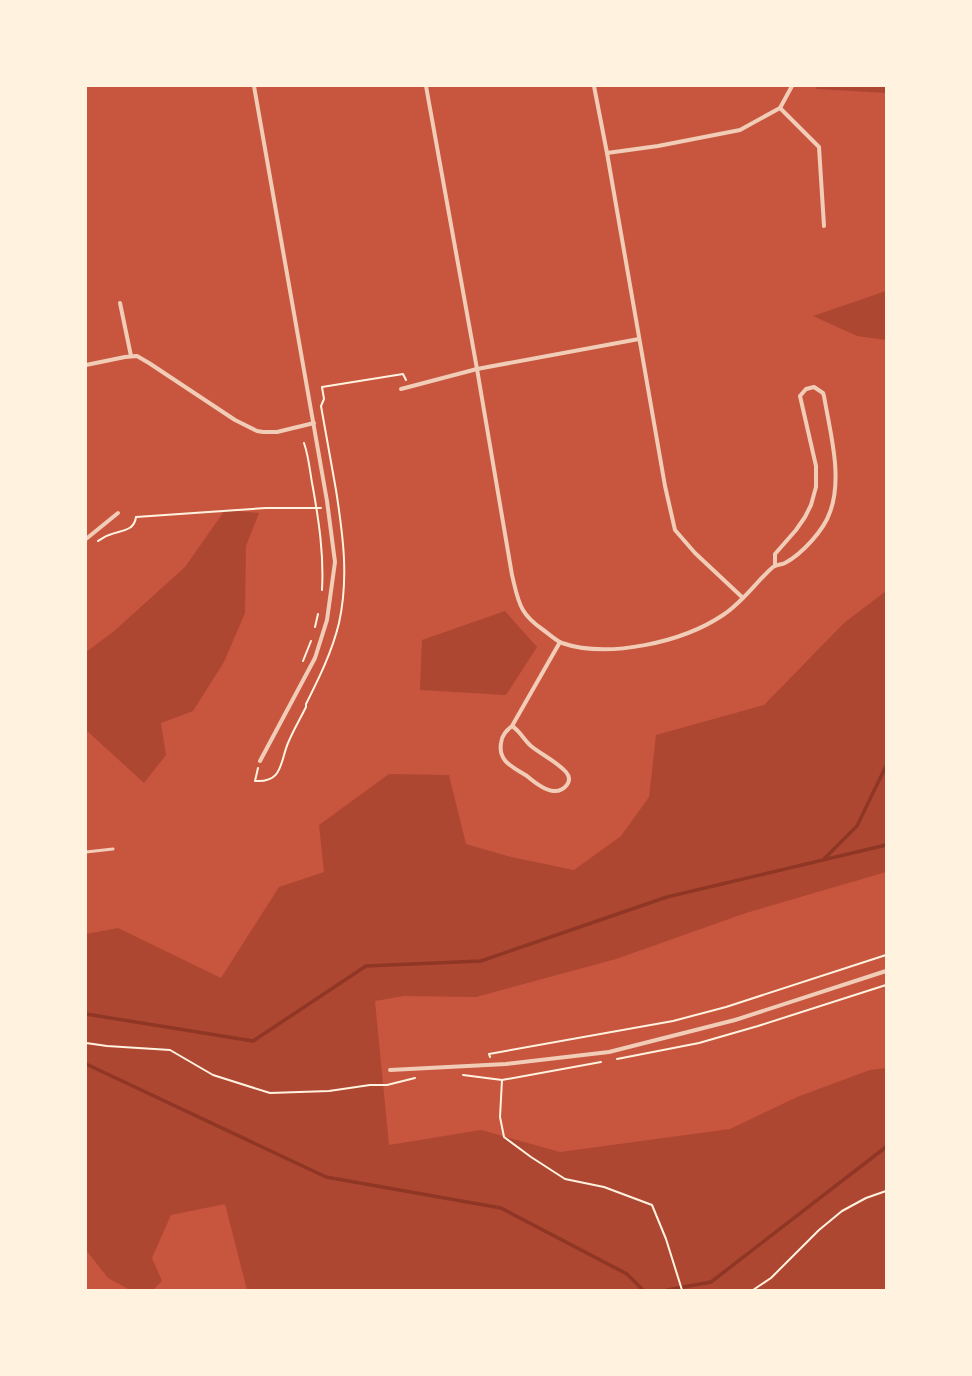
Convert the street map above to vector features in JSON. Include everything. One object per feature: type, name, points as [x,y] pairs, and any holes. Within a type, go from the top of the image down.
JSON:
[{"type":"street","points":[[254,86],[293,314],[314,423],[336,562],[327,620],[315,658],[260,761]]},
{"type":"street","points":[[426,86],[516,592],[523,610],[534,623],[560,642],[586,649],[622,649],[667,640],[699,629],[724,615],[775,566],[784,564],[799,554],[822,529],[830,513],[834,497],[836,471],[824,396],[823,393],[814,387],[806,389],[800,396],[816,466],[816,487],[811,505],[804,517],[796,530],[775,554],[775,566]]},
{"type":"street","points":[[594,86],[674,530],[695,553],[743,598]]},
{"type":"street","points":[[607,153],[658,146],[740,130],[780,108],[792,86]]},
{"type":"street","points":[[780,108],[819,147],[824,226]]},
{"type":"street","points":[[120,303],[131,356]]},
{"type":"street","points":[[401,389],[477,369],[639,339]]},
{"type":"street","points":[[86,365],[137,356],[236,420],[257,431],[277,432],[314,423]]},
{"type":"street","points":[[86,539],[118,513]]},
{"type":"street","points":[[512,726],[517,729],[530,745],[566,772],[569,779],[568,785],[564,789],[553,791],[548,790],[534,782],[503,758],[500,752],[501,738],[505,731],[512,726],[560,642]]},
{"type":"street","points":[[390,1070],[491,1064],[609,1052],[735,1020],[886,971]]},
{"type":"lane","points":[[86,852],[113,849]]},
{"type":"path","points":[[260,761],[255,781],[267,780],[279,771],[287,745],[306,707],[335,639],[342,609],[345,579],[345,553],[342,524],[321,406],[324,399],[322,387],[403,374]]},
{"type":"path","points":[[304,443],[316,508],[323,558],[321,596]]},
{"type":"path","points":[[96,542],[108,535],[129,529],[133,525],[136,517],[266,508],[328,507]]},
{"type":"path","points":[[314,630],[319,613]]},
{"type":"path","points":[[301,664],[312,638]]},
{"type":"path","points":[[493,1079],[489,1054],[673,1021],[726,1007],[886,955]]},
{"type":"path","points":[[86,1043],[107,1046],[170,1050],[213,1075],[270,1093],[329,1092],[370,1085],[387,1085],[406,1079],[420,1077]]},
{"type":"path","points":[[456,1074],[502,1080],[500,1118],[504,1137],[531,1157],[565,1179],[604,1187],[652,1205],[666,1239],[682,1290]]},
{"type":"path","points":[[753,1290],[771,1278],[819,1230],[842,1211],[866,1198],[886,1191]]},
{"type":"shaded area","points":[[817,86],[886,86],[886,93],[816,89]]},
{"type":"shaded area","points":[[886,291],[886,340],[857,336],[813,316]]},
{"type":"shaded area","points":[[225,510],[259,513],[246,546],[245,613],[224,662],[193,711],[161,723],[166,755],[144,783],[86,730],[86,652],[113,632],[185,567]]},
{"type":"shaded area","points":[[886,591],[886,872],[746,913],[616,959],[476,997],[404,996],[375,1001],[389,1145],[481,1130],[560,1152],[730,1129],[797,1097],[870,1070],[886,1068],[886,1290],[247,1290],[225,1204],[171,1215],[152,1258],[162,1281],[153,1290],[130,1290],[108,1278],[86,1250],[86,934],[118,928],[221,978],[279,887],[324,872],[319,825],[389,774],[449,775],[466,844],[511,857],[574,870],[621,836],[649,797],[656,735],[764,705],[844,623]]},
{"type":"shaded area","points":[[505,611],[537,647],[506,695],[420,690],[422,640]]},
{"type":"waterway","points":[[823,860],[857,826],[886,766]]},
{"type":"waterway","points":[[86,1014],[253,1041],[366,966],[481,961],[667,897],[886,845]]},
{"type":"waterway","points":[[86,1064],[326,1177],[501,1208],[627,1274],[643,1290]]},
{"type":"waterway","points":[[667,1290],[711,1282],[886,1147]]}]
